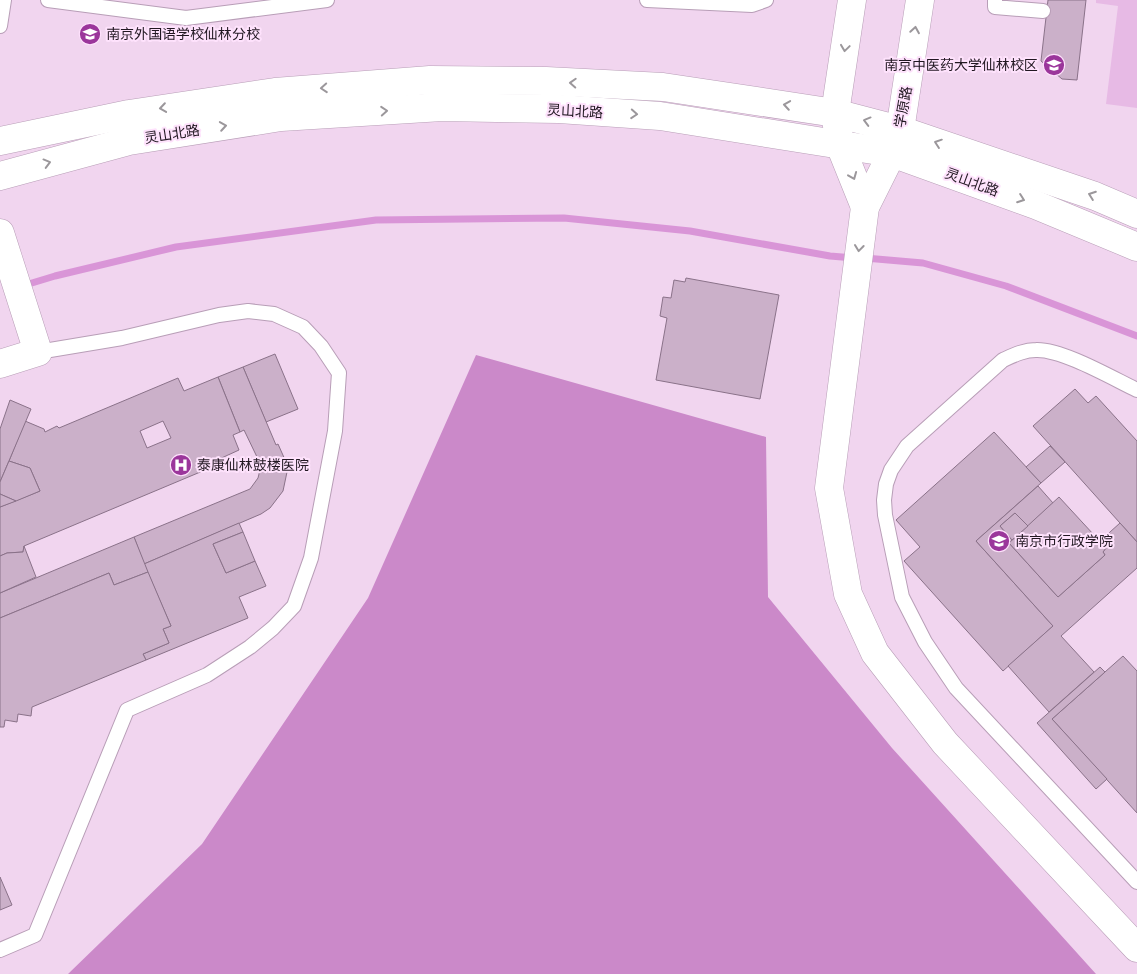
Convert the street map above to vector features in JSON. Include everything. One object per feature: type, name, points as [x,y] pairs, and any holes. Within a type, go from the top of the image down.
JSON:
[{"type":"main road","name":"学原路","points":[[852,0],[835,113],[840,145],[865,207]]},
{"type":"main road","name":"学原路","points":[[920,0],[896,142],[865,207],[829,488],[848,594],[875,653],[945,743],[1137,948]]},
{"type":"main road","name":"灵山北路","points":[[0,140],[128,114],[275,92],[430,80],[663,87],[835,113],[1036,205],[1137,247]]},
{"type":"main road","name":"灵山北路","points":[[0,176],[129,141],[281,117],[442,107],[559,109],[660,116],[840,145],[896,142],[1095,196],[1137,214]]},
{"type":"main road","points":[[0,233],[38,352],[0,364]]},
{"type":"lane","points":[[0,26],[4,0]]},
{"type":"lane","points":[[48,0],[186,18],[327,0]]},
{"type":"lane","points":[[647,0],[752,5],[766,0]]},
{"type":"lane","points":[[995,0],[995,8],[1042,11]]},
{"type":"lane","points":[[0,950],[35,935],[127,710],[207,675],[250,647],[274,628],[294,606],[311,558],[336,421],[339,373],[321,346],[303,327],[274,314],[248,311],[219,315],[122,338],[38,352]]},
{"type":"lane","points":[[1137,390],[1057,353],[1036,350],[1013,355],[1003,360],[907,446],[891,470],[886,484],[884,500],[885,515],[902,597],[925,642],[956,688],[1137,882]]},
{"type":"shaded area","points":[[1096,0],[1137,0],[1137,108],[1106,104],[1118,6],[1096,3]]},
{"type":"shaded area","points":[[476,355],[766,437],[768,597],[892,748],[1096,974],[68,974],[202,844],[368,598]]},
{"type":"building","points":[[1048,0],[1086,0],[1077,80],[1062,79],[1041,61]]},
{"type":"building","points":[[686,278],[779,295],[760,399],[656,380],[667,318],[660,316],[663,297],[671,298],[674,280],[685,282]]},
{"type":"building","points":[[275,354],[298,409],[266,422],[243,367]]},
{"type":"building","points":[[243,367],[276,445],[278,444],[286,462],[287,472],[283,491],[270,508],[261,514],[144,564],[134,537],[250,489],[258,478],[260,470],[257,457],[244,430],[240,432],[218,377]]},
{"type":"building","points":[[218,377],[240,432],[233,435],[239,450],[215,461],[217,465],[24,546],[23,552],[7,553],[0,556],[0,507],[40,491],[30,468],[9,461],[25,421],[44,429],[45,432],[57,426],[59,428],[178,378],[184,391]],"holes":[[[163,421],[171,438],[147,448],[140,431]]]},
{"type":"building","points":[[1075,389],[1088,403],[1096,396],[1137,441],[1137,542],[1033,426]]},
{"type":"building","points":[[10,400],[31,409],[0,482],[0,429]]},
{"type":"building","points":[[994,432],[1041,483],[976,541],[1053,626],[1003,671],[904,561],[920,547],[896,520]]},
{"type":"building","points":[[1050,446],[1065,462],[1041,483],[1026,467]]},
{"type":"building","points":[[9,461],[30,468],[40,491],[16,501],[0,494],[0,482]]},
{"type":"building","points":[[1038,486],[1053,503],[1028,526],[1015,513],[1000,526],[1012,540],[1009,543],[1058,597],[1105,555],[1103,552],[1106,548],[1100,541],[1120,523],[1137,542],[1137,568],[1061,636],[1094,672],[1049,712],[1008,666],[1053,626],[976,541]]},
{"type":"building","points":[[0,494],[16,501],[0,507]]},
{"type":"building","points":[[1059,497],[1106,548],[1103,552],[1105,555],[1058,597],[1009,543]]},
{"type":"building","points":[[1015,513],[1028,526],[1012,540],[1000,526]]},
{"type":"building","points":[[239,523],[243,532],[213,544],[226,573],[255,561],[266,586],[239,597],[248,618],[146,660],[143,654],[169,643],[163,629],[171,626],[144,564]]},
{"type":"building","points":[[243,532],[255,561],[226,573],[213,544]]},
{"type":"building","points":[[134,537],[148,572],[114,585],[109,573],[0,618],[0,593]]},
{"type":"building","points":[[24,546],[36,577],[0,593],[0,556],[7,553],[23,552]]},
{"type":"building","points":[[148,572],[171,626],[163,629],[169,643],[143,654],[146,660],[32,707],[31,716],[18,714],[17,722],[5,720],[4,727],[0,727],[0,618],[109,573],[114,585]]},
{"type":"building","points":[[1123,656],[1137,671],[1137,813],[1052,719]]},
{"type":"building","points":[[1100,667],[1105,672],[1052,719],[1107,779],[1096,789],[1037,723]]},
{"type":"building","points":[[0,877],[12,905],[0,910]]},
{"type":"waterway","points":[[22,286],[55,276],[176,247],[376,220],[564,218],[690,231],[830,256],[854,258]]},
{"type":"waterway","points":[[865,258],[923,263],[1006,286],[1137,336]]},
{"type":"place","name":"南京外国语学校仙林分校","points":[[90,34]]},
{"type":"place","name":"南京中医药大学仙林校区","points":[[1054,65]]},
{"type":"place","name":"泰康仙林鼓楼医院","points":[[181,465]]},
{"type":"place","name":"南京市行政学院","points":[[999,541]]}]
